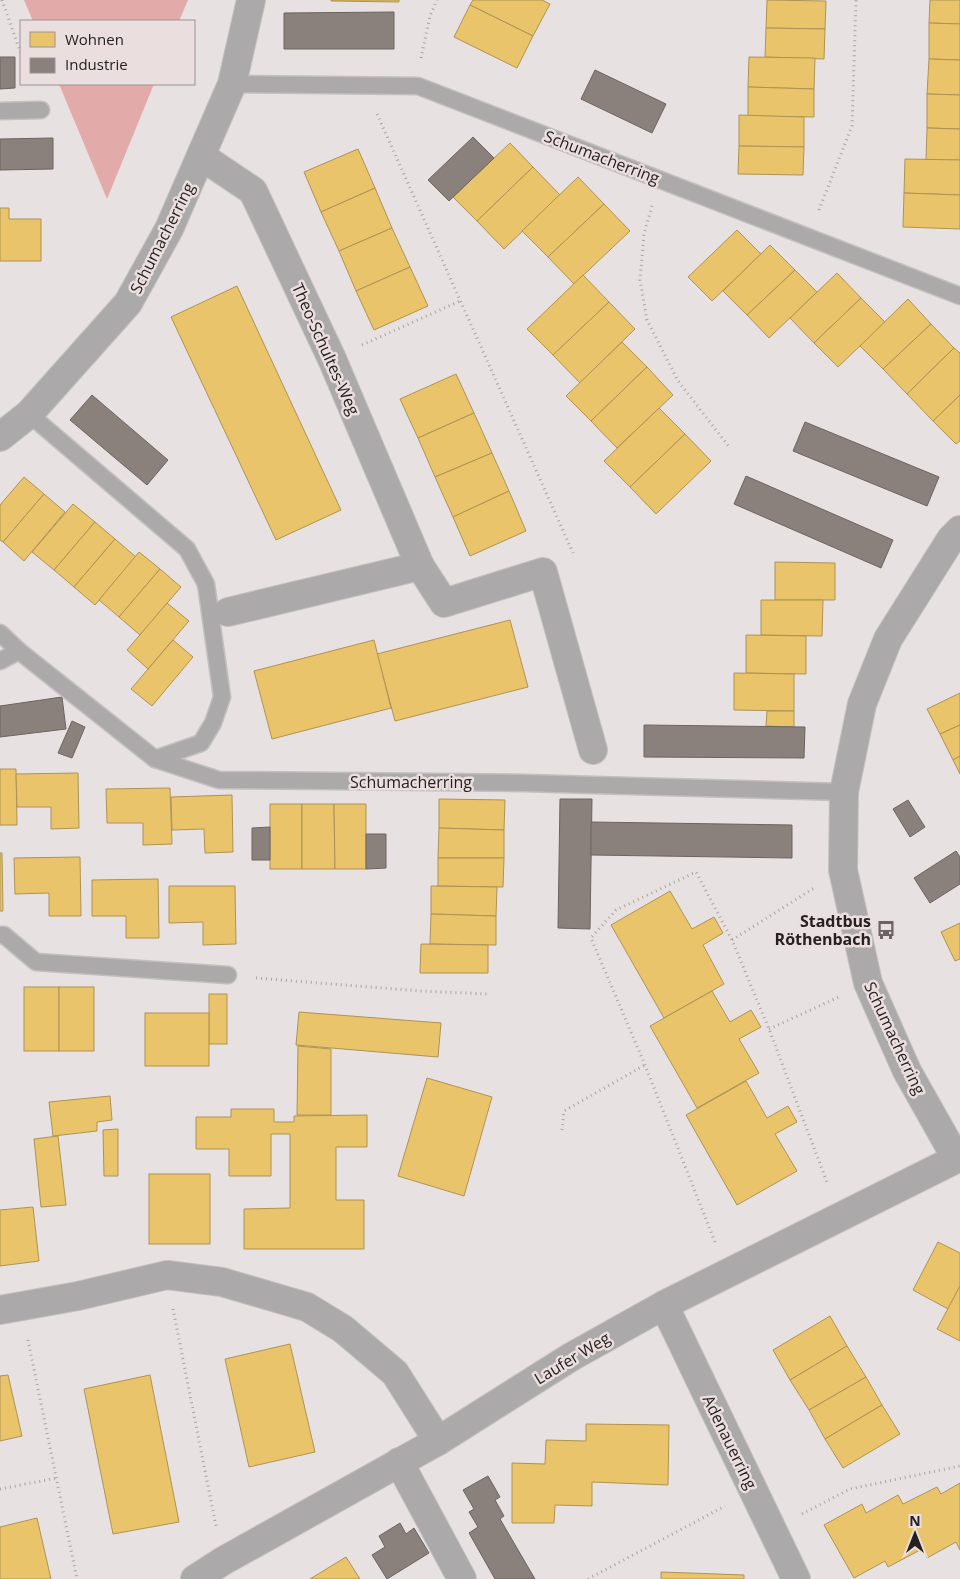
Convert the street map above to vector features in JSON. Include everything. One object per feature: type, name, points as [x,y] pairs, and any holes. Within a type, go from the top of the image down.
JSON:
[{"type":"street","name":"Schumacherring","points":[[0,437],[29,414],[128,303],[170,230],[232,84],[251,0]]},
{"type":"street","name":"Theo-Schultes-Weg","points":[[201,156],[253,191],[332,358],[420,566],[444,603],[543,572]]},
{"type":"street","name":"Schumacherring","points":[[958,1158],[907,1071],[868,983],[843,870],[844,792],[862,704],[888,639],[951,539],[960,530]]},
{"type":"street","points":[[228,612],[420,566]]},
{"type":"street","points":[[543,572],[593,750]]},
{"type":"street","name":"Laufer Weg","points":[[195,1579],[223,1561],[438,1441],[571,1357],[664,1305],[958,1158]]},
{"type":"street","points":[[11,1308],[78,1296],[167,1275],[222,1282],[307,1307],[343,1329],[395,1373],[438,1441]]},
{"type":"street","name":"Adenauerring","points":[[664,1305],[796,1579]]},
{"type":"street","points":[[399,1462],[462,1579]]},
{"type":"lane","name":"Schumacherring","points":[[232,84],[418,86],[960,296]]},
{"type":"lane","points":[[0,110],[42,110]]},
{"type":"lane","points":[[29,414],[187,549],[206,584],[222,697],[213,723],[201,743],[155,759]]},
{"type":"lane","name":"Schumacherring","points":[[0,633],[19,651],[155,759],[219,780],[524,783],[844,792]]},
{"type":"lane","points":[[0,661],[19,651]]},
{"type":"lane","points":[[0,934],[4,935],[36,962],[228,975]]},
{"type":"path","points":[[2,0],[20,51]]},
{"type":"path","points":[[418,86],[422,50],[430,16],[437,0]]},
{"type":"path","points":[[809,236],[852,126],[856,0]]},
{"type":"path","points":[[364,86],[576,560],[543,572]]},
{"type":"path","points":[[660,179],[644,234],[642,252],[640,280],[647,320],[678,381],[730,448]]},
{"type":"path","points":[[332,358],[460,301]]},
{"type":"path","points":[[732,940],[843,870]]},
{"type":"path","points":[[728,1272],[591,938],[616,910],[696,872],[732,940],[769,1029],[840,1217]]},
{"type":"path","points":[[228,975],[420,991],[487,994]]},
{"type":"path","points":[[769,1029],[868,983]]},
{"type":"path","points":[[562,1130],[564,1111],[644,1065]]},
{"type":"path","points":[[167,1275],[223,1561]]},
{"type":"path","points":[[11,1308],[57,1478],[77,1579]]},
{"type":"path","points":[[773,1530],[850,1489],[960,1466]]},
{"type":"path","points":[[0,1489],[57,1478]]},
{"type":"path","points":[[588,1579],[754,1490]]},
{"type":"shaded area","points":[[24,0],[188,0],[179,20],[33,20]]},
{"type":"shaded area","points":[[59,85],[154,85],[107,199]]},
{"type":"building: Wohnen","points":[[399,0],[399,2],[331,1]]},
{"type":"building: Wohnen","points":[[473,0],[542,0],[550,4],[533,36],[470,5]]},
{"type":"building: Wohnen","points":[[767,0],[826,1],[825,29],[766,28]]},
{"type":"building: Wohnen","points":[[930,0],[960,0],[960,24],[929,23]]},
{"type":"building: Wohnen","points":[[470,5],[533,36],[517,68],[454,37]]},
{"type":"building: Wohnen","points":[[929,23],[960,24],[960,60],[929,59]]},
{"type":"building: Wohnen","points":[[766,28],[825,29],[824,59],[765,57]]},
{"type":"building: Wohnen","points":[[749,57],[815,58],[814,89],[748,87]]},
{"type":"building: Wohnen","points":[[929,59],[960,60],[960,95],[927,94]]},
{"type":"building: Wohnen","points":[[748,87],[814,89],[814,117],[748,116]]},
{"type":"building: Wohnen","points":[[927,94],[960,95],[960,129],[927,128]]},
{"type":"building: Wohnen","points":[[739,115],[804,117],[804,147],[739,146]]},
{"type":"building: Wohnen","points":[[927,128],[960,129],[960,160],[926,160]]},
{"type":"building: Wohnen","points":[[510,143],[533,167],[477,221],[453,197]]},
{"type":"building: Wohnen","points":[[739,146],[804,147],[803,175],[738,174]]},
{"type":"building: Wohnen","points":[[358,149],[375,188],[321,212],[304,172]]},
{"type":"building: Wohnen","points":[[905,159],[960,160],[960,195],[904,193]]},
{"type":"building: Wohnen","points":[[533,167],[560,195],[504,249],[477,221]]},
{"type":"building: Wohnen","points":[[578,177],[604,204],[548,257],[522,231]]},
{"type":"building: Wohnen","points":[[375,188],[392,228],[339,251],[321,212]]},
{"type":"building: Wohnen","points":[[904,193],[960,195],[960,229],[903,227]]},
{"type":"building: Wohnen","points":[[604,204],[630,231],[574,284],[548,257]]},
{"type":"building: Wohnen","points":[[0,208],[9,208],[9,219],[41,219],[41,261],[0,261]]},
{"type":"building: Wohnen","points":[[392,228],[410,267],[356,291],[339,251]]},
{"type":"building: Wohnen","points":[[737,230],[761,254],[712,301],[688,277]]},
{"type":"building: Wohnen","points":[[770,245],[795,270],[747,315],[723,291]]},
{"type":"building: Wohnen","points":[[410,267],[428,306],[374,330],[356,291]]},
{"type":"building: Wohnen","points":[[795,270],[817,292],[769,338],[747,315]]},
{"type":"building: Wohnen","points":[[837,273],[861,298],[814,343],[790,318]]},
{"type":"building: Wohnen","points":[[583,275],[609,302],[553,355],[527,329]]},
{"type":"building: Wohnen","points":[[237,286],[341,510],[276,540],[171,317]]},
{"type":"building: Wohnen","points":[[861,298],[885,322],[838,367],[814,343]]},
{"type":"building: Wohnen","points":[[908,299],[931,324],[883,369],[860,346]]},
{"type":"building: Wohnen","points":[[609,302],[635,329],[580,383],[553,355]]},
{"type":"building: Wohnen","points":[[931,324],[954,348],[907,394],[883,369]]},
{"type":"building: Wohnen","points":[[622,342],[647,367],[591,421],[566,396]]},
{"type":"building: Wohnen","points":[[954,348],[960,353],[960,395],[933,421],[907,394]]},
{"type":"building: Wohnen","points":[[647,367],[673,395],[617,448],[591,421]]},
{"type":"building: Wohnen","points":[[456,374],[474,413],[418,438],[400,399]]},
{"type":"building: Wohnen","points":[[960,395],[960,441],[956,444],[933,421]]},
{"type":"building: Wohnen","points":[[659,408],[685,434],[630,487],[604,461]]},
{"type":"building: Wohnen","points":[[474,413],[492,453],[435,477],[418,438]]},
{"type":"building: Wohnen","points":[[685,434],[711,461],[656,514],[630,487]]},
{"type":"building: Wohnen","points":[[492,453],[509,491],[453,517],[435,477]]},
{"type":"building: Wohnen","points":[[24,477],[44,494],[3,542],[0,540],[0,505]]},
{"type":"building: Wohnen","points":[[509,491],[526,531],[470,556],[453,517]]},
{"type":"building: Wohnen","points":[[44,494],[65,512],[24,561],[3,542]]},
{"type":"building: Wohnen","points":[[73,504],[95,522],[54,570],[32,552]]},
{"type":"building: Wohnen","points":[[95,522],[115,539],[74,587],[54,570]]},
{"type":"building: Wohnen","points":[[115,539],[136,557],[95,605],[74,587]]},
{"type":"building: Wohnen","points":[[139,552],[160,569],[119,617],[99,600]]},
{"type":"building: Wohnen","points":[[775,562],[835,563],[835,600],[775,600]]},
{"type":"building: Wohnen","points":[[160,569],[181,587],[140,635],[119,617]]},
{"type":"building: Wohnen","points":[[761,600],[823,600],[822,636],[761,635]]},
{"type":"building: Wohnen","points":[[167,603],[189,621],[148,669],[127,650]]},
{"type":"building: Wohnen","points":[[510,620],[528,687],[395,721],[377,654]]},
{"type":"building: Wohnen","points":[[746,635],[806,636],[806,674],[746,673]]},
{"type":"building: Wohnen","points":[[173,640],[193,657],[152,706],[131,689]]},
{"type":"building: Wohnen","points":[[374,640],[391,708],[272,739],[254,671]]},
{"type":"building: Wohnen","points":[[734,673],[794,674],[794,711],[734,710]]},
{"type":"building: Wohnen","points":[[960,693],[960,725],[940,734],[927,709]]},
{"type":"building: Wohnen","points":[[767,711],[794,711],[794,727],[766,726]]},
{"type":"building: Wohnen","points":[[960,725],[960,756],[953,760],[940,734]]},
{"type":"building: Wohnen","points":[[960,756],[960,774],[953,760]]},
{"type":"building: Wohnen","points":[[0,769],[16,769],[17,825],[0,825]]},
{"type":"building: Wohnen","points":[[78,773],[79,828],[51,829],[51,807],[17,807],[16,774]]},
{"type":"building: Wohnen","points":[[170,788],[172,844],[143,845],[143,823],[107,823],[106,789]]},
{"type":"building: Wohnen","points":[[232,795],[233,852],[205,853],[204,829],[172,830],[171,797]]},
{"type":"building: Wohnen","points":[[439,799],[505,800],[504,830],[439,828]]},
{"type":"building: Wohnen","points":[[270,804],[302,804],[302,869],[270,869]]},
{"type":"building: Wohnen","points":[[302,804],[334,804],[335,869],[302,869]]},
{"type":"building: Wohnen","points":[[334,804],[366,804],[366,869],[335,869]]},
{"type":"building: Wohnen","points":[[439,828],[504,830],[504,858],[438,858]]},
{"type":"building: Wohnen","points":[[0,853],[2,853],[3,911],[0,911]]},
{"type":"building: Wohnen","points":[[80,857],[81,916],[49,916],[49,893],[15,894],[14,858]]},
{"type":"building: Wohnen","points":[[438,858],[504,858],[503,887],[438,886]]},
{"type":"building: Wohnen","points":[[158,879],[159,938],[126,938],[126,916],[92,916],[92,880]]},
{"type":"building: Wohnen","points":[[169,886],[235,886],[236,944],[203,945],[203,922],[169,923]]},
{"type":"building: Wohnen","points":[[431,886],[497,887],[496,916],[431,914]]},
{"type":"building: Wohnen","points":[[670,891],[692,929],[714,917],[723,933],[703,945],[724,984],[664,1018],[611,925]]},
{"type":"building: Wohnen","points":[[431,914],[496,916],[496,945],[430,944]]},
{"type":"building: Wohnen","points":[[960,923],[960,959],[955,961],[941,932]]},
{"type":"building: Wohnen","points":[[421,944],[488,945],[488,973],[420,973]]},
{"type":"building: Wohnen","points":[[24,987],[59,987],[59,1051],[24,1051]]},
{"type":"building: Wohnen","points":[[59,987],[94,987],[94,1051],[59,1051]]},
{"type":"building: Wohnen","points":[[712,991],[730,1022],[751,1010],[761,1027],[739,1039],[759,1073],[697,1108],[650,1026]]},
{"type":"building: Wohnen","points":[[209,994],[227,994],[227,1044],[209,1044]]},
{"type":"building: Wohnen","points":[[299,1012],[441,1023],[438,1057],[296,1045]]},
{"type":"building: Wohnen","points":[[145,1013],[209,1013],[209,1066],[145,1066]]},
{"type":"building: Wohnen","points":[[298,1046],[331,1049],[331,1115],[297,1115]]},
{"type":"building: Wohnen","points":[[427,1078],[492,1097],[464,1196],[398,1176]]},
{"type":"building: Wohnen","points":[[746,1081],[767,1118],[788,1106],[797,1122],[775,1134],[797,1171],[737,1205],[686,1115]]},
{"type":"building: Wohnen","points":[[110,1096],[112,1120],[97,1122],[97,1131],[53,1136],[49,1102]]},
{"type":"building: Wohnen","points":[[231,1109],[274,1109],[274,1122],[294,1122],[294,1116],[367,1115],[367,1147],[336,1147],[336,1200],[364,1200],[364,1249],[244,1249],[244,1209],[290,1208],[290,1134],[271,1134],[271,1176],[229,1176],[229,1149],[196,1149],[196,1117],[231,1117]]},
{"type":"building: Wohnen","points":[[118,1129],[118,1176],[104,1176],[103,1130]]},
{"type":"building: Wohnen","points":[[58,1136],[66,1205],[41,1207],[34,1139]]},
{"type":"building: Wohnen","points":[[149,1174],[210,1174],[210,1244],[149,1244]]},
{"type":"building: Wohnen","points":[[33,1207],[39,1261],[0,1266],[0,1210]]},
{"type":"building: Wohnen","points":[[938,1242],[960,1253],[960,1286],[948,1309],[913,1290]]},
{"type":"building: Wohnen","points":[[960,1286],[960,1341],[937,1329]]},
{"type":"building: Wohnen","points":[[830,1316],[847,1346],[790,1380],[773,1350]]},
{"type":"building: Wohnen","points":[[290,1344],[315,1452],[249,1467],[225,1359]]},
{"type":"building: Wohnen","points":[[847,1346],[866,1377],[809,1410],[790,1380]]},
{"type":"building: Wohnen","points":[[8,1375],[22,1436],[0,1441],[0,1376]]},
{"type":"building: Wohnen","points":[[150,1375],[179,1522],[113,1534],[84,1389]]},
{"type":"building: Wohnen","points":[[866,1377],[882,1405],[825,1439],[809,1410]]},
{"type":"building: Wohnen","points":[[882,1405],[900,1434],[843,1468],[825,1439]]},
{"type":"building: Wohnen","points":[[586,1424],[669,1425],[668,1485],[592,1482],[592,1506],[555,1505],[554,1523],[512,1523],[512,1463],[545,1464],[546,1440],[586,1441]]},
{"type":"building: Wohnen","points":[[960,1483],[960,1550],[956,1542],[927,1558],[922,1549],[888,1567],[885,1561],[854,1578],[824,1525],[862,1504],[866,1513],[898,1495],[903,1504],[937,1487],[941,1494]]},
{"type":"building: Wohnen","points":[[37,1518],[51,1579],[0,1579],[0,1527]]},
{"type":"building: Wohnen","points":[[346,1557],[360,1579],[310,1579]]},
{"type":"building: Wohnen","points":[[661,1572],[744,1575],[744,1579],[661,1579]]},
{"type":"building: Industrie","points":[[394,12],[394,49],[284,49],[284,13]]},
{"type":"building: Industrie","points":[[0,57],[15,57],[15,88],[0,89]]},
{"type":"building: Industrie","points":[[595,70],[666,104],[652,133],[581,99]]},
{"type":"building: Industrie","points":[[473,137],[494,158],[449,201],[428,180]]},
{"type":"building: Industrie","points":[[53,138],[53,169],[0,170],[0,139]]},
{"type":"building: Industrie","points":[[92,395],[168,460],[147,485],[70,420]]},
{"type":"building: Industrie","points":[[805,422],[939,477],[927,506],[793,451]]},
{"type":"building: Industrie","points":[[746,476],[893,540],[881,568],[734,504]]},
{"type":"building: Industrie","points":[[62,697],[66,729],[0,737],[0,706]]},
{"type":"building: Industrie","points":[[72,721],[85,727],[72,758],[58,753]]},
{"type":"building: Industrie","points":[[644,725],[805,727],[804,758],[644,757]]},
{"type":"building: Industrie","points":[[560,799],[592,799],[590,929],[558,928]]},
{"type":"building: Industrie","points":[[908,800],[925,827],[910,837],[893,809]]},
{"type":"building: Industrie","points":[[591,822],[792,825],[792,858],[591,855]]},
{"type":"building: Industrie","points":[[270,827],[270,860],[252,860],[252,828]]},
{"type":"building: Industrie","points":[[366,834],[386,834],[386,868],[366,869]]},
{"type":"building: Industrie","points":[[956,851],[960,857],[960,884],[930,903],[914,878]]},
{"type":"building: Industrie","points":[[488,1476],[500,1497],[495,1500],[504,1516],[500,1519],[535,1579],[495,1579],[469,1533],[478,1527],[469,1512],[474,1509],[463,1490]]},
{"type":"building: Industrie","points":[[400,1523],[406,1534],[414,1528],[429,1553],[387,1579],[372,1555],[385,1547],[379,1536]]},
{"type":"place","name":"Stadtbus Röthenbach","points":[[886,930]]}]
